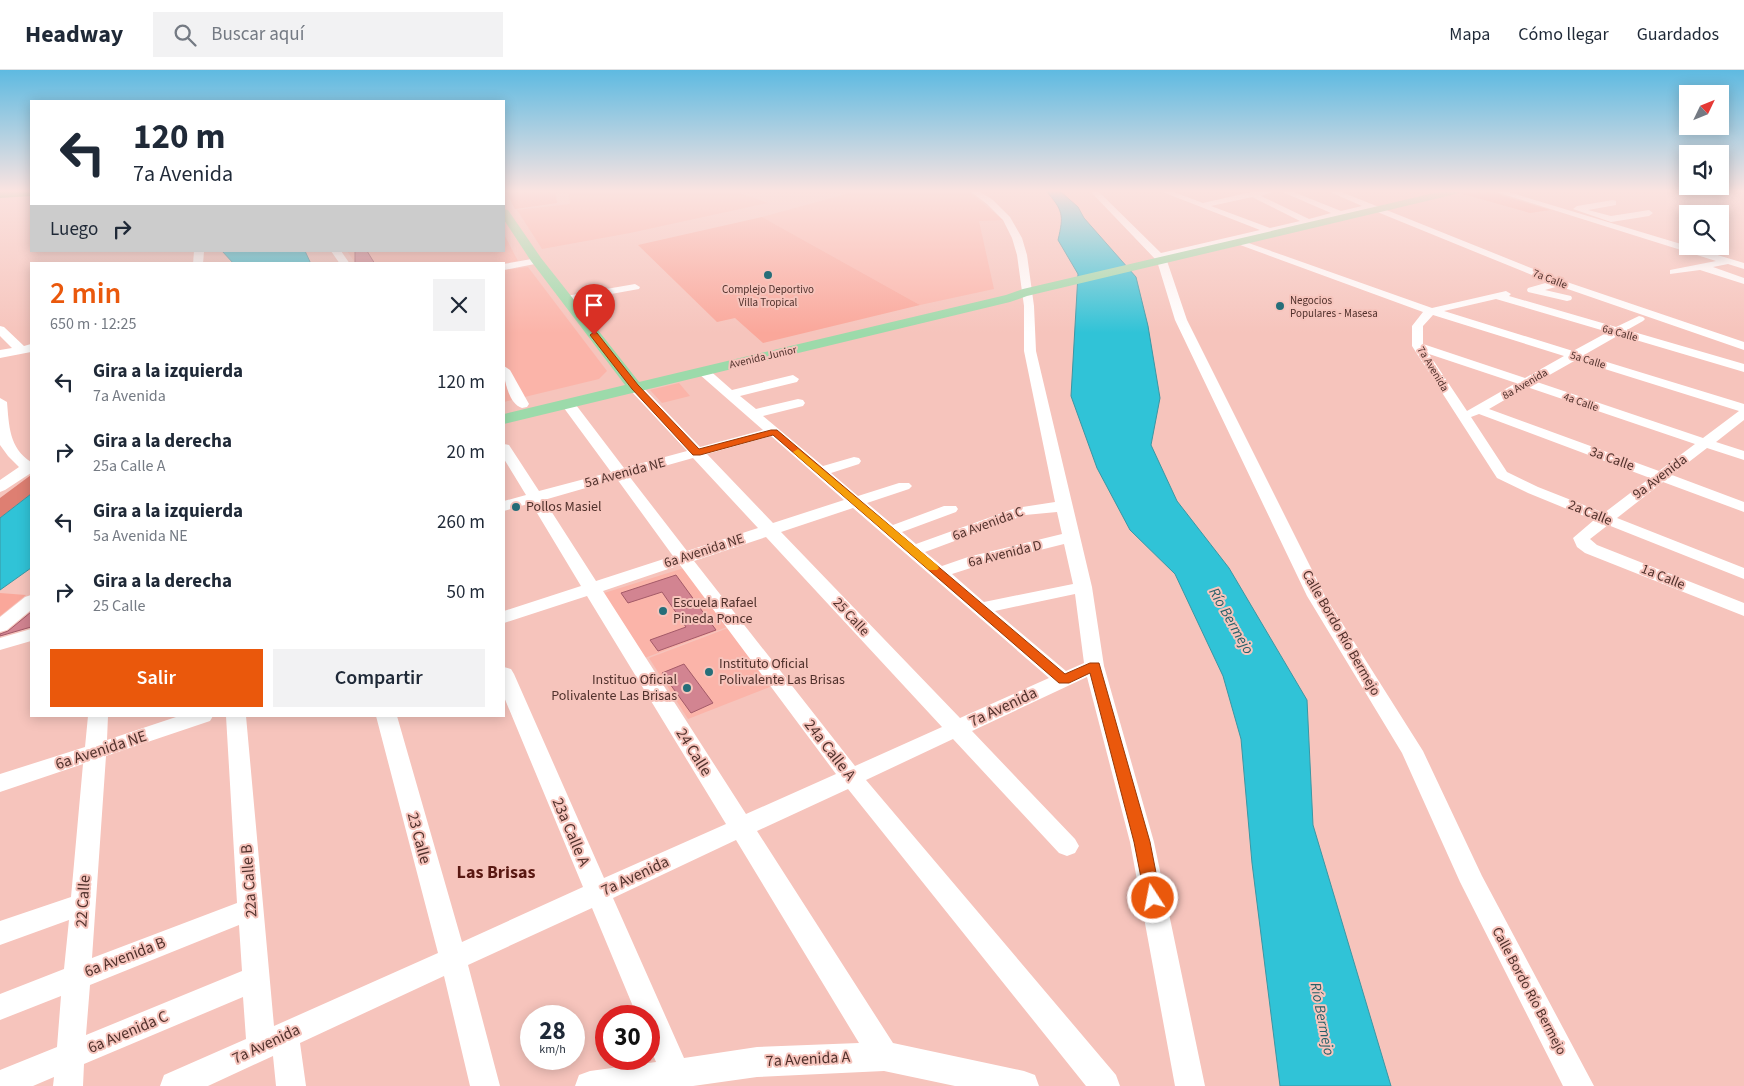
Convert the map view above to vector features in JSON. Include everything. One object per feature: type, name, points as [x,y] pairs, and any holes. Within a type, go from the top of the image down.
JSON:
[{"type":"main road","points":[[522,238],[537,261],[632,383]]},
{"type":"main road","name":"Avenida Junior","points":[[505,408],[704,371],[1251,238]]},
{"type":"main road","name":"Avenida Junior","points":[[505,419],[568,404],[632,383],[991,293],[1008,291],[1029,292]]},
{"type":"street","points":[[1018,238],[1029,292],[1030,351],[1084,587],[1094,666],[1142,842],[1190,1086]]},
{"type":"street","name":"Calle Bordo Río Bermejo","points":[[1137,238],[1157,260],[1181,320],[1316,596],[1412,751],[1472,882],[1579,1086]]},
{"type":"street","points":[[1157,260],[1237,238]]},
{"type":"street","name":"7a Calle","points":[[1449,238],[1559,283],[1744,346]]},
{"type":"street","points":[[1653,238],[1744,266]]},
{"type":"street","name":"5a Calle","points":[[1236,242],[1431,311],[1744,408]]},
{"type":"street","points":[[505,267],[537,261]]},
{"type":"street","points":[[1674,272],[1728,261]]},
{"type":"street","points":[[1702,267],[1744,280]]},
{"type":"street","points":[[1559,283],[1532,290],[1567,298]]},
{"type":"street","points":[[566,299],[635,287]]},
{"type":"street","name":"6a Calle","points":[[1431,311],[1501,295],[1618,332],[1744,368]]},
{"type":"street","name":"7a Avenida","points":[[1431,311],[1416,326],[1418,346],[1462,417]]},
{"type":"street","name":"8a Avenida","points":[[1462,417],[1480,410],[1638,319]]},
{"type":"street","points":[[0,329],[26,349]]},
{"type":"street","name":"4a Calle","points":[[1418,346],[1744,456]]},
{"type":"street","points":[[0,354],[26,349]]},
{"type":"street","points":[[704,371],[1064,680]]},
{"type":"street","points":[[505,372],[522,404]]},
{"type":"street","points":[[730,394],[793,379]]},
{"type":"street","name":"25 Calle","points":[[632,383],[1068,846]]},
{"type":"street","points":[[754,414],[798,403]]},
{"type":"street","points":[[0,404],[1,438],[12,454],[30,467],[0,487]]},
{"type":"street","name":"24a Calle A","points":[[568,404],[851,777],[1105,1086]]},
{"type":"street","name":"3a Calle","points":[[1480,410],[1744,507]]},
{"type":"street","name":"9a Avenida","points":[[1583,543],[1581,538],[1604,519],[1744,413]]},
{"type":"street","name":"2a Calle","points":[[1462,417],[1502,475],[1533,490],[1744,574]]},
{"type":"street","name":"5a Avenida NE","points":[[505,506],[774,432]]},
{"type":"street","name":"24 Calle","points":[[505,450],[884,1056]]},
{"type":"street","points":[[821,472],[854,461]]},
{"type":"street","name":"6a Avenida NE","points":[[505,617],[904,486]]},
{"type":"street","name":"6a Avenida C","points":[[913,551],[1022,510],[1064,506]]},
{"type":"street","points":[[890,531],[950,509]]},
{"type":"street","name":"6a Avenida D","points":[[939,573],[1072,537]]},
{"type":"street","name":"1a Calle","points":[[1583,543],[1591,549],[1744,610]]},
{"type":"street","points":[[980,608],[1084,587]]},
{"type":"street","points":[[0,626],[30,602]]},
{"type":"street","points":[[0,644],[30,635]]},
{"type":"street","name":"7a Avenida","points":[[175,1086],[1094,666]]},
{"type":"street","name":"23a Calle A","points":[[505,676],[675,1072]]},
{"type":"street","name":"22 Calle","points":[[68,1086],[98,717]]},
{"type":"street","name":"6a Avenida NE","points":[[0,783],[200,717]]},
{"type":"street","name":"22a Calle B","points":[[236,717],[256,978],[273,1041],[290,1086]]},
{"type":"street","name":"23 Calle","points":[[386,717],[453,959],[485,1086]]},
{"type":"street","points":[[0,933],[83,904]]},
{"type":"street","name":"6a Avenida B","points":[[0,1007],[251,909]]},
{"type":"street","name":"6a Avenida C","points":[[0,1085],[256,978]]},
{"type":"street","name":"7a Avenida A","points":[[590,1086],[675,1072],[757,1062],[884,1056],[1024,1086]]},
{"type":"shaded area","points":[[505,238],[518,261],[505,263],[355,262],[348,252],[505,252]]},
{"type":"shaded area","points":[[535,238],[600,238],[542,249]]},
{"type":"shaded area","name":"Complejo Deportivo Villa Tropical","points":[[667,238],[800,238],[920,305],[763,343],[735,318],[717,322],[638,245]]},
{"type":"shaded area","points":[[800,238],[983,238],[994,289],[920,305]]},
{"type":"shaded area","points":[[528,267],[607,371],[599,379],[505,402],[505,270]]},
{"type":"shaded area","points":[[679,383],[690,396],[662,403],[650,390]]},
{"type":"shaded area","points":[[30,476],[30,495],[0,518],[0,498]]},
{"type":"shaded area","name":"Escuela Rafael Pineda Ponce","points":[[684,568],[727,627],[642,659],[601,594]]},
{"type":"shaded area","points":[[0,593],[26,595],[0,616]]},
{"type":"shaded area","name":"Instituto Oficial Polivalente Las Brisas","points":[[728,628],[770,687],[688,719],[649,658]]},
{"type":"water","name":"Río Bermejo","points":[[1058,238],[1102,238],[1136,277],[1148,326],[1160,398],[1151,445],[1177,501],[1229,568],[1307,700],[1313,825],[1391,1086],[1280,1086],[1252,863],[1241,739],[1223,676],[1175,574],[1130,530],[1097,468],[1071,396],[1078,274]]},
{"type":"water","points":[[223,252],[305,252],[310,262],[232,262]]},
{"type":"water","points":[[30,495],[30,569],[0,590],[0,518]]},
{"type":"building","points":[[355,252],[368,252],[374,262],[355,262]]},
{"type":"building","name":"Escuela Rafael Pineda Ponce","points":[[676,575],[716,630],[658,651],[650,640],[686,627],[662,592],[628,603],[621,593]]},
{"type":"building","points":[[30,613],[30,627],[0,636],[0,634],[8,631]]},
{"type":"building","name":"Instituo Oficial Polivalente Las Brisas","points":[[684,664],[713,703],[691,713],[662,673]]},
{"type":"slow traffic","points":[[798,452],[933,568]]},
{"type":"place","name":"Complejo Deportivo Villa Tropical","points":[[768,275]]},
{"type":"place","name":"Negocios Populares - Masesa","points":[[1280,306]]},
{"type":"place","name":"Pollos Masiel","points":[[516,507]]},
{"type":"place","name":"Escuela Rafael Pineda Ponce","points":[[663,611]]},
{"type":"place","name":"Instituto Oficial Polivalente Las Brisas","points":[[709,672]]},
{"type":"place","name":"Instituo Oficial Polivalente Las Brisas","points":[[687,688]]},
{"type":"district","name":"Las Brisas","points":[[496,872]]},
{"type":"route","points":[[594,335],[635,387],[697,453],[774,432],[1064,680],[1094,666],[1142,842],[1153,898]]}]
